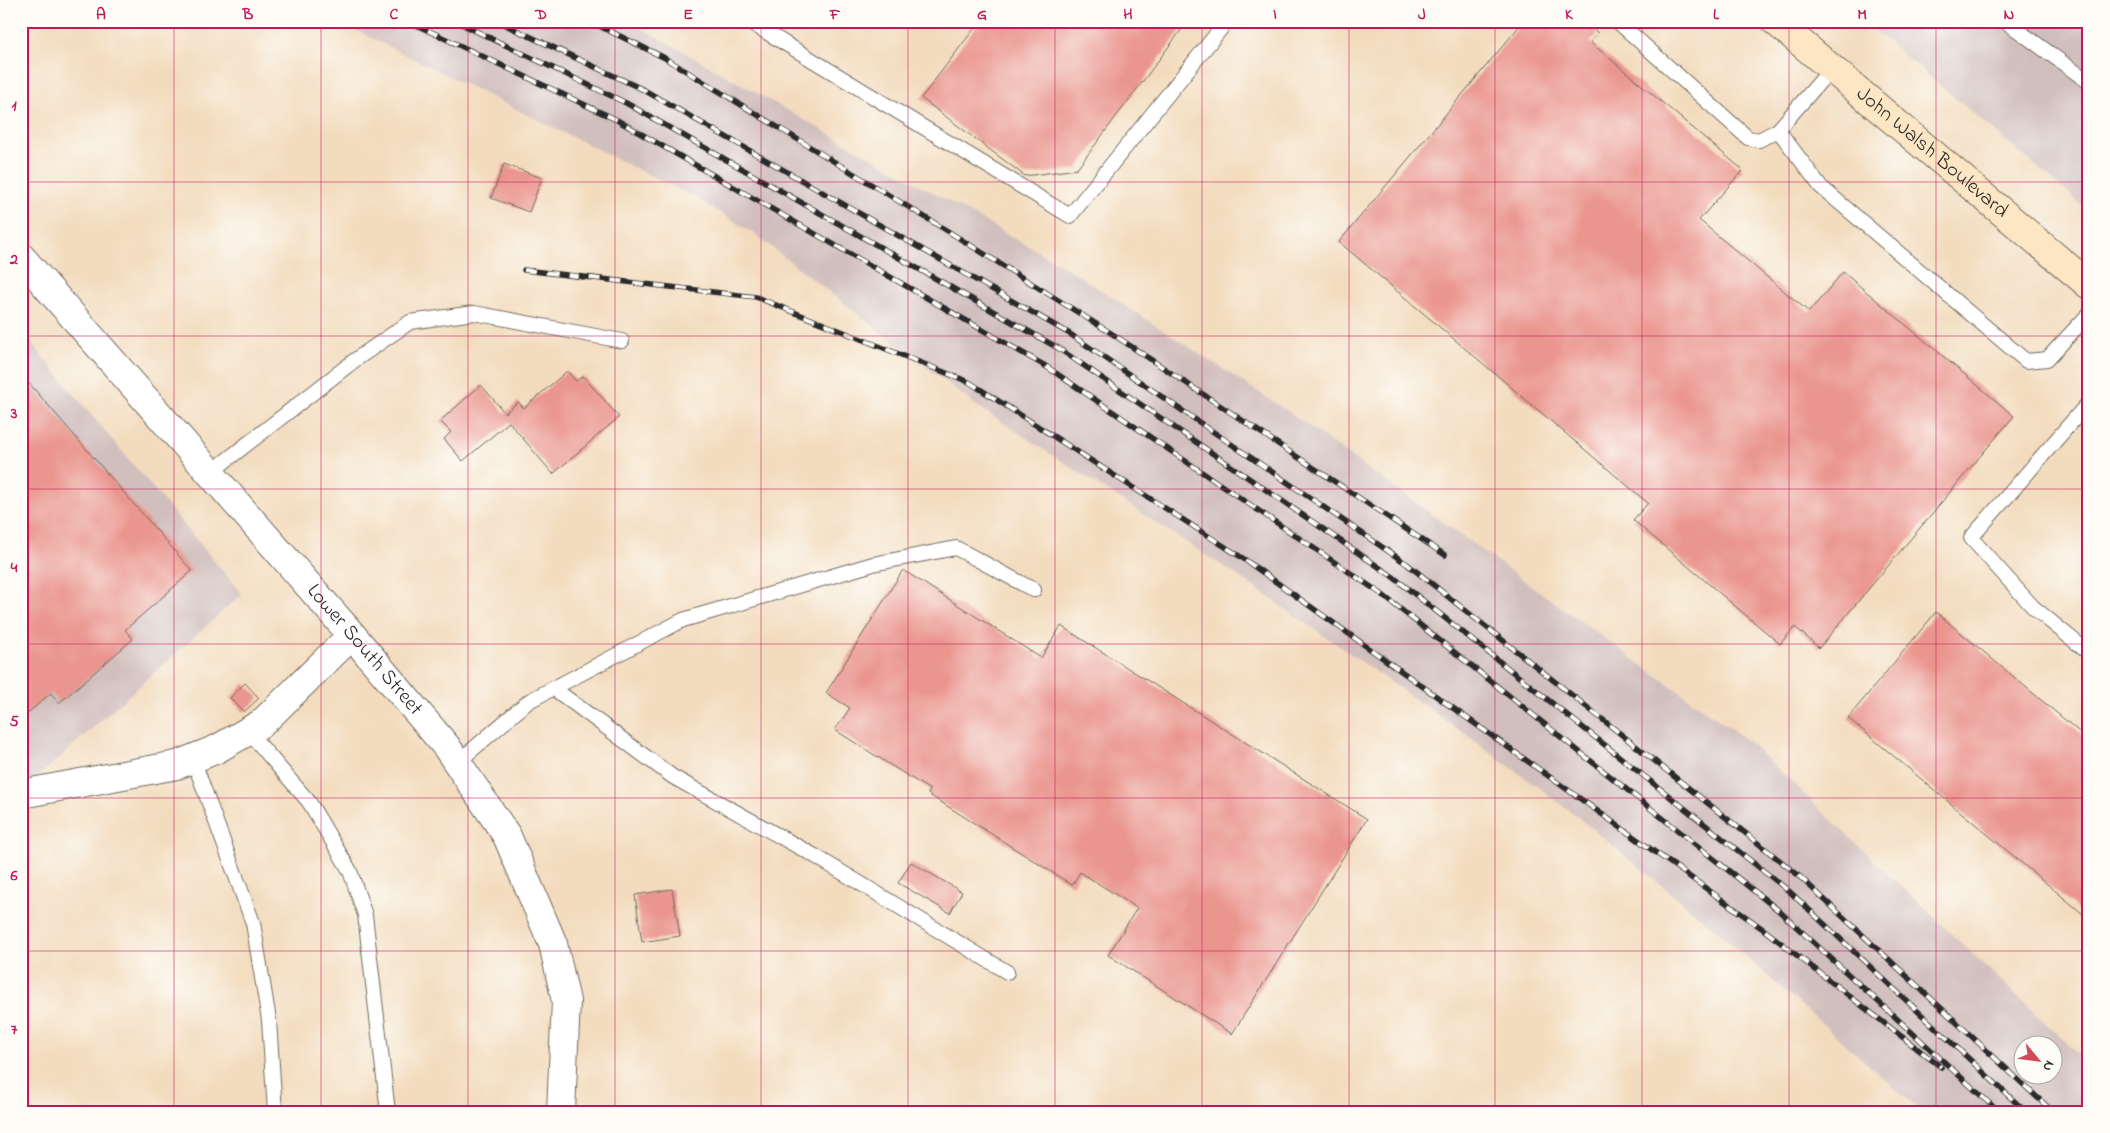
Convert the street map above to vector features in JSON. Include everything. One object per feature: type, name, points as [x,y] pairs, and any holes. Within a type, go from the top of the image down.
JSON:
[{"type":"street","name":"John Walsh Boulevard","points":[[1775,21],[2089,285]]},
{"type":"street","name":"Lower South Street","points":[[21,257],[352,635],[446,746],[507,836],[553,944],[566,1001],[561,1112]]},
{"type":"street","points":[[21,794],[177,765],[216,749],[262,723],[352,635]]},
{"type":"lane","points":[[748,21],[1070,216],[1227,21]]},
{"type":"lane","points":[[1617,21],[1748,138],[1759,140],[1778,130],[1831,69]]},
{"type":"lane","points":[[2005,21],[2089,82]]},
{"type":"lane","points":[[1778,130],[1821,187],[2026,361],[2046,359],[2089,314]]},
{"type":"lane","points":[[210,473],[355,360],[410,322],[474,313],[622,341]]},
{"type":"lane","points":[[2089,402],[1971,538],[2034,606],[2089,653]]},
{"type":"lane","points":[[458,762],[529,701],[683,620],[873,564],[956,548],[1034,590]]},
{"type":"lane","points":[[553,688],[673,777],[815,856],[1007,972]]},
{"type":"lane","points":[[248,731],[308,802],[350,871],[360,896],[365,914],[388,1112]]},
{"type":"lane","points":[[192,759],[252,923],[269,1020],[275,1112]]},
{"type":"shaded area","points":[[337,21],[629,21],[1067,268],[1289,412],[1748,741],[2059,1036],[2012,1036],[2012,1086],[2062,1086],[2062,1038],[2089,1064],[2089,1112],[1922,1112],[1716,930],[1573,813],[1468,736],[1244,580],[977,406],[753,233],[696,198]]},
{"type":"shaded area","points":[[1864,21],[2089,21],[2089,211]]},
{"type":"shaded area","points":[[21,331],[242,594],[21,792]]},
{"type":"building","points":[[980,21],[1188,21],[1077,169],[1025,176],[921,98]]},
{"type":"building","points":[[1520,21],[1583,21],[1598,33],[1590,42],[1743,170],[1699,220],[1809,312],[1843,272],[2014,416],[1819,648],[1795,627],[1780,644],[1633,520],[1648,503],[1339,242],[1522,23]]},
{"type":"building","points":[[504,164],[542,178],[529,212],[491,198]]},
{"type":"building","points":[[567,371],[576,381],[583,376],[619,417],[553,474],[509,422],[463,461],[444,439],[451,432],[440,421],[481,385],[505,413],[518,402],[524,408]]},
{"type":"building","points":[[21,374],[192,571],[125,630],[133,639],[59,703],[51,693],[21,719]]},
{"type":"building","points":[[903,570],[1041,658],[1061,626],[1367,819],[1232,1034],[1108,955],[1137,908],[1080,872],[1072,885],[928,794],[930,790],[835,730],[850,708],[826,693]]},
{"type":"building","points":[[1936,612],[2089,740],[2089,919],[1848,718]]},
{"type":"building","points":[[245,683],[259,698],[244,712],[230,698]]},
{"type":"building","points":[[911,862],[962,892],[950,913],[898,883]]},
{"type":"building","points":[[672,889],[680,936],[642,942],[635,895]]},
{"type":"railway","points":[[408,21],[617,120],[1047,367],[1380,593],[1778,910],[1999,1112]]},
{"type":"railway","points":[[455,21],[626,103],[1058,348],[1392,576],[1790,892],[2026,1112]]},
{"type":"railway","points":[[497,21],[644,90],[1070,334],[1407,564],[1798,875],[2053,1112]]},
{"type":"railway","points":[[589,21],[663,57],[946,230],[1114,335],[1445,555]]},
{"type":"railway","points":[[524,270],[756,297],[969,382],[1241,557],[1763,929],[1941,1067]]}]
